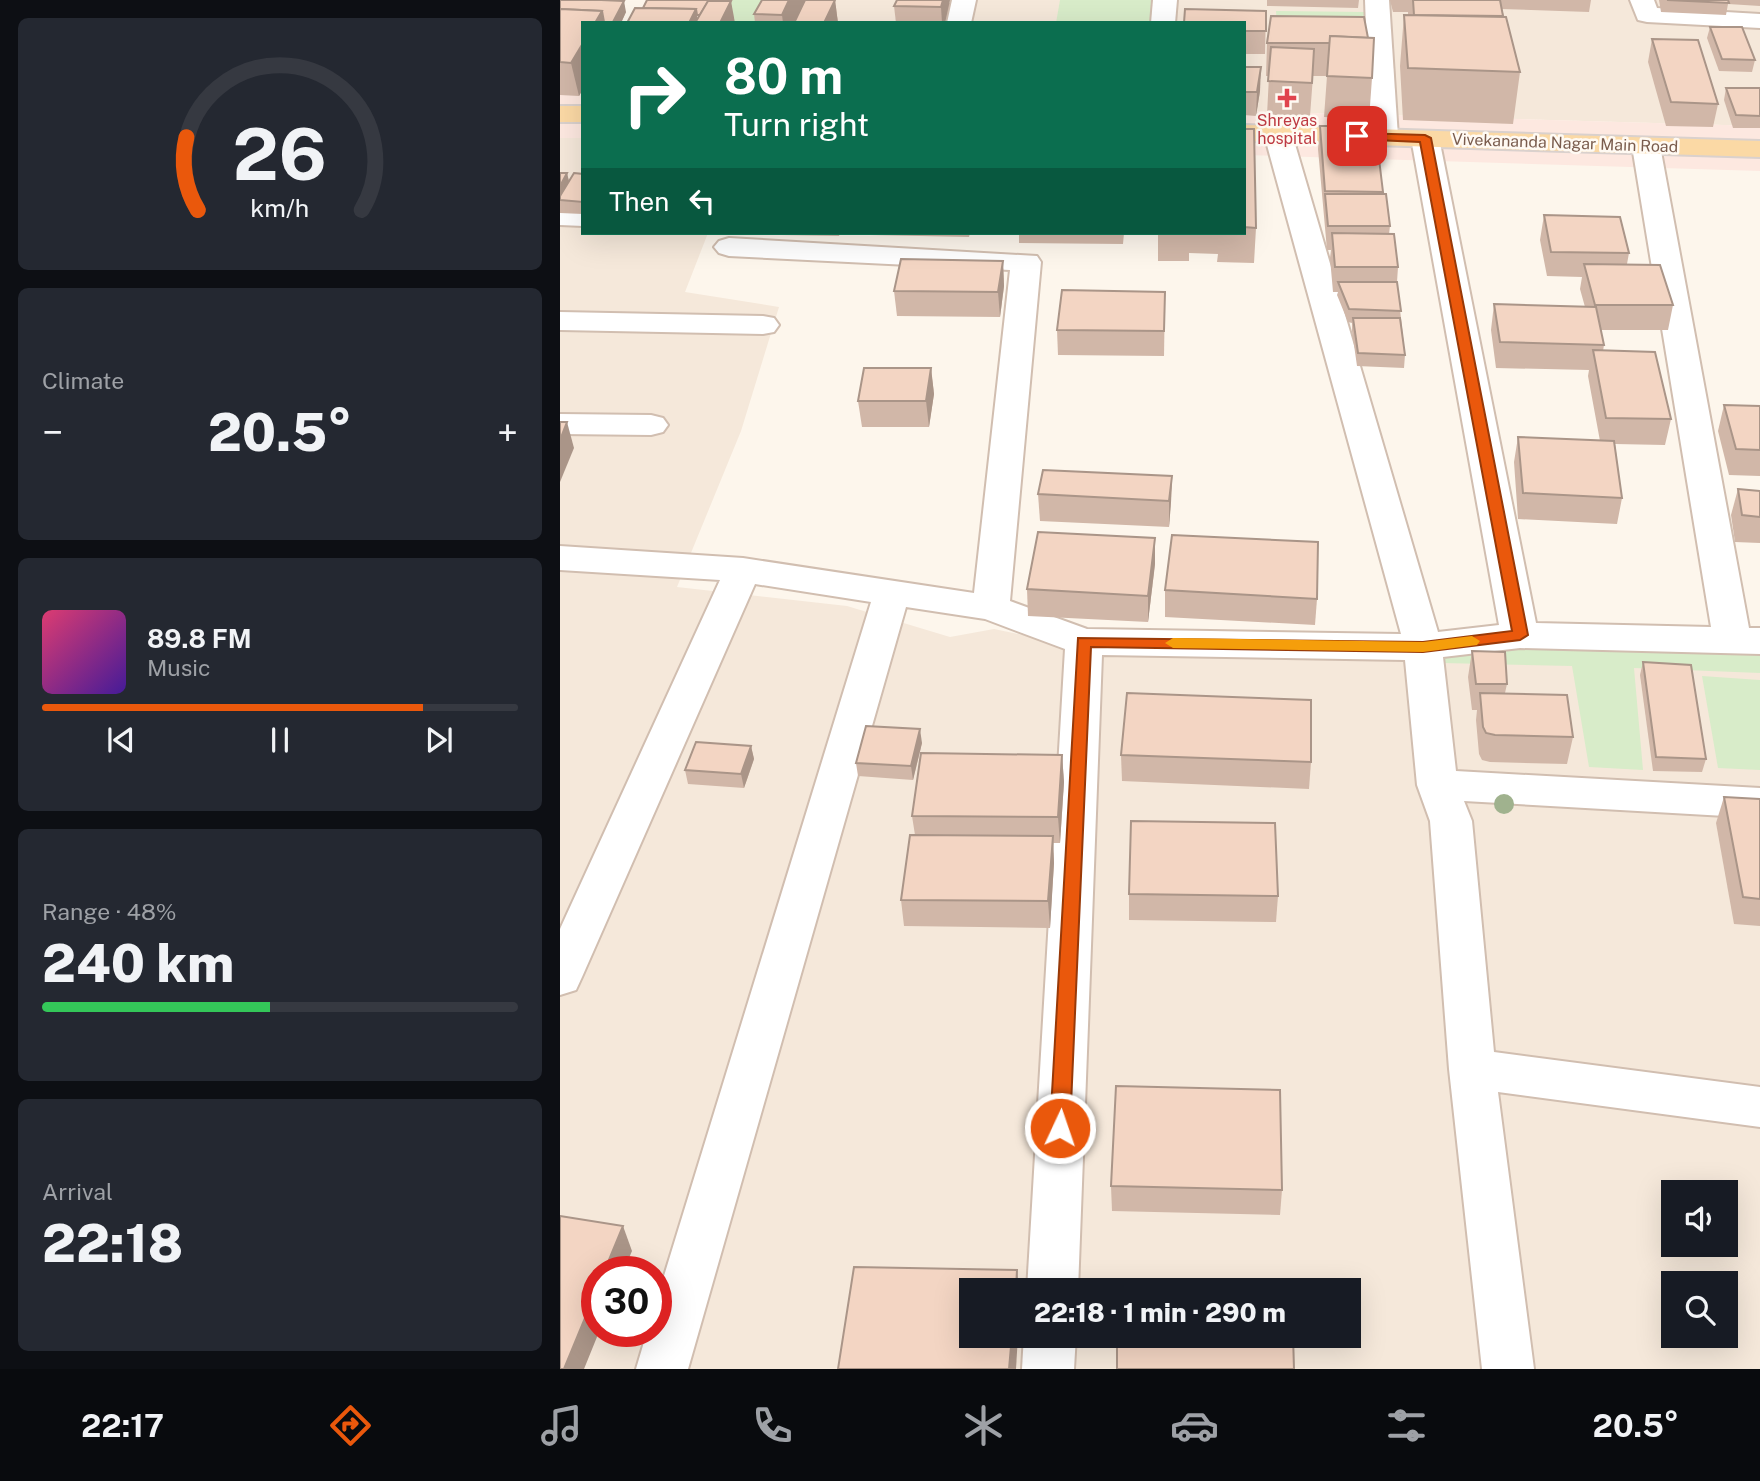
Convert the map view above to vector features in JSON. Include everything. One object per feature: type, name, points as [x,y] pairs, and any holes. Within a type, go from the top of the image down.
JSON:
[{"type":"main road","points":[[560,114],[581,114]]},
{"type":"main road","name":"Vivekananda Nagar Main Road","points":[[1246,133],[1760,149]]},
{"type":"street","points":[[953,0],[964,0],[960,21]]},
{"type":"street","points":[[1163,21],[1165,0]]},
{"type":"street","points":[[1377,0],[1384,137]]},
{"type":"street","points":[[1642,0],[1647,15],[1760,21]]},
{"type":"street","points":[[1278,134],[1423,647],[1437,785],[1451,821],[1472,1069],[1508,1369]]},
{"type":"street","points":[[1425,138],[1520,635]]},
{"type":"street","points":[[560,558],[743,570],[991,608],[1084,642],[1423,647],[1520,635],[1746,640],[1646,146]]},
{"type":"street","points":[[560,216],[581,217]]},
{"type":"street","points":[[729,247],[1026,262],[991,608]]},
{"type":"street","points":[[560,321],[762,325]]},
{"type":"street","points":[[560,424],[651,425]]},
{"type":"street","points":[[560,977],[743,570]]},
{"type":"street","points":[[662,1369],[892,593]]},
{"type":"street","points":[[1053,1278],[1084,642]]},
{"type":"street","points":[[1437,785],[1760,803]]},
{"type":"street","points":[[1472,1069],[1760,1107]]},
{"type":"street","points":[[1048,1369],[1049,1348]]},
{"type":"shaded area","points":[[667,0],[1760,0],[1760,126],[1246,111],[1246,21],[656,21]]},
{"type":"shaded area","points":[[560,92],[581,92],[581,138],[560,138]]},
{"type":"shaded area","points":[[1246,111],[1760,126],[1760,171],[1246,155]]},
{"type":"shaded area","points":[[560,138],[581,138],[581,235],[707,235],[685,292],[779,307],[741,431],[677,587],[847,606],[950,637],[994,629],[1109,653],[1760,650],[1760,1369],[560,1369]]},
{"type":"green space","points":[[732,0],[785,0],[773,21],[722,21]]},
{"type":"green space","points":[[1060,0],[1154,0],[1152,21],[1056,21]]},
{"type":"green space","points":[[1276,11],[1366,12],[1368,45],[1278,44]]},
{"type":"green space","points":[[1521,640],[1760,650],[1760,673],[1634,668],[1643,770],[1589,767],[1572,666],[1443,663],[1440,651]]},
{"type":"green space","points":[[1702,676],[1760,680],[1760,770],[1718,768]]},
{"type":"building","points":[[560,0],[624,1],[614,21],[604,21],[602,11],[560,9]]},
{"type":"building","points":[[647,0],[709,0],[700,15],[697,15],[696,9],[643,8]]},
{"type":"building","points":[[762,0],[789,0],[782,15],[754,14]]},
{"type":"building","points":[[805,0],[835,0],[825,21],[795,21]]},
{"type":"building","points":[[897,0],[943,0],[941,7],[894,6]]},
{"type":"building","points":[[1413,0],[1500,0],[1503,16],[1414,15]]},
{"type":"building","points":[[1667,0],[1728,0],[1729,3]]},
{"type":"building","points":[[708,1],[731,1],[721,21],[696,21]]},
{"type":"building","points":[[635,8],[696,9],[690,21],[628,21]]},
{"type":"building","points":[[560,9],[602,11],[596,21],[581,21],[581,46],[571,63],[560,62]]},
{"type":"building","points":[[1185,9],[1266,11],[1266,31],[1246,31],[1246,21],[1184,21]]},
{"type":"building","points":[[1404,15],[1506,17],[1520,72],[1408,68]]},
{"type":"building","points":[[1271,16],[1364,17],[1368,38],[1330,36],[1330,43],[1267,43]]},
{"type":"building","points":[[1710,27],[1742,27],[1755,60],[1722,59]]},
{"type":"building","points":[[1330,36],[1374,38],[1372,78],[1327,76]]},
{"type":"building","points":[[1652,39],[1698,40],[1718,104],[1671,102]]},
{"type":"building","points":[[1271,47],[1314,49],[1312,83],[1268,81]]},
{"type":"building","points":[[1246,67],[1261,67],[1257,92],[1246,92]]},
{"type":"building","points":[[1726,88],[1760,88],[1760,116],[1736,115]]},
{"type":"building","points":[[1320,126],[1375,126],[1383,192],[1325,191]]},
{"type":"building","points":[[1246,129],[1254,129],[1256,228],[1246,227]]},
{"type":"building","points":[[560,173],[567,173],[560,186]]},
{"type":"building","points":[[574,173],[581,174],[581,202],[560,200]]},
{"type":"building","points":[[1325,194],[1386,194],[1390,226],[1328,226]]},
{"type":"building","points":[[1544,215],[1620,217],[1629,253],[1551,252]]},
{"type":"building","points":[[1332,233],[1394,234],[1398,267],[1335,267]]},
{"type":"building","points":[[901,259],[1003,261],[998,292],[894,291]]},
{"type":"building","points":[[1584,264],[1660,265],[1673,305],[1595,305]]},
{"type":"building","points":[[1338,282],[1397,282],[1401,311],[1349,309]]},
{"type":"building","points":[[1062,290],[1165,292],[1164,331],[1057,330]]},
{"type":"building","points":[[1494,304],[1596,307],[1604,345],[1500,342]]},
{"type":"building","points":[[1353,318],[1400,318],[1405,355],[1358,353]]},
{"type":"building","points":[[1593,350],[1655,352],[1671,419],[1606,418]]},
{"type":"building","points":[[864,368],[931,368],[926,401],[858,401]]},
{"type":"building","points":[[1724,405],[1760,406],[1760,450],[1736,449]]},
{"type":"building","points":[[560,422],[567,422],[560,440]]},
{"type":"building","points":[[1518,437],[1614,441],[1622,498],[1523,493]]},
{"type":"building","points":[[1043,470],[1172,476],[1169,501],[1038,494]]},
{"type":"building","points":[[1738,489],[1760,491],[1760,517],[1742,515]]},
{"type":"building","points":[[1038,532],[1155,538],[1148,596],[1027,589]]},
{"type":"building","points":[[1172,535],[1318,542],[1317,599],[1165,590]]},
{"type":"building","points":[[1472,651],[1505,652],[1507,684],[1476,684]]},
{"type":"building","points":[[1643,662],[1691,665],[1706,759],[1656,757]]},
{"type":"building","points":[[1127,693],[1311,700],[1311,762],[1121,755]]},
{"type":"building","points":[[1480,693],[1567,695],[1573,737],[1486,733]]},
{"type":"building","points":[[866,726],[920,729],[911,766],[856,763]]},
{"type":"building","points":[[696,742],[751,746],[741,774],[685,770]]},
{"type":"building","points":[[921,753],[1062,755],[1058,817],[912,816]]},
{"type":"building","points":[[1724,797],[1760,799],[1760,899],[1743,897]]},
{"type":"building","points":[[1131,821],[1275,823],[1278,896],[1129,894]]},
{"type":"building","points":[[910,835],[1053,836],[1048,901],[901,900]]},
{"type":"building","points":[[1116,1086],[1280,1090],[1282,1190],[1111,1186]]},
{"type":"building","points":[[560,1216],[623,1226],[611,1256],[581,1256],[581,1328],[564,1369],[560,1369]]},
{"type":"building","points":[[854,1267],[1017,1270],[1017,1278],[959,1278],[959,1348],[1011,1348],[1009,1369],[838,1369]]},
{"type":"building","points":[[1117,1348],[1293,1348],[1294,1369],[1117,1369]]},
{"type":"slow traffic","points":[[1173,643],[1423,647],[1472,641]]},
{"type":"place","name":"Shreyas hospital","points":[[1287,98]]},
{"type":"route","points":[[1060,1128],[1084,642],[1423,647],[1520,635],[1425,138],[1357,136]]}]
